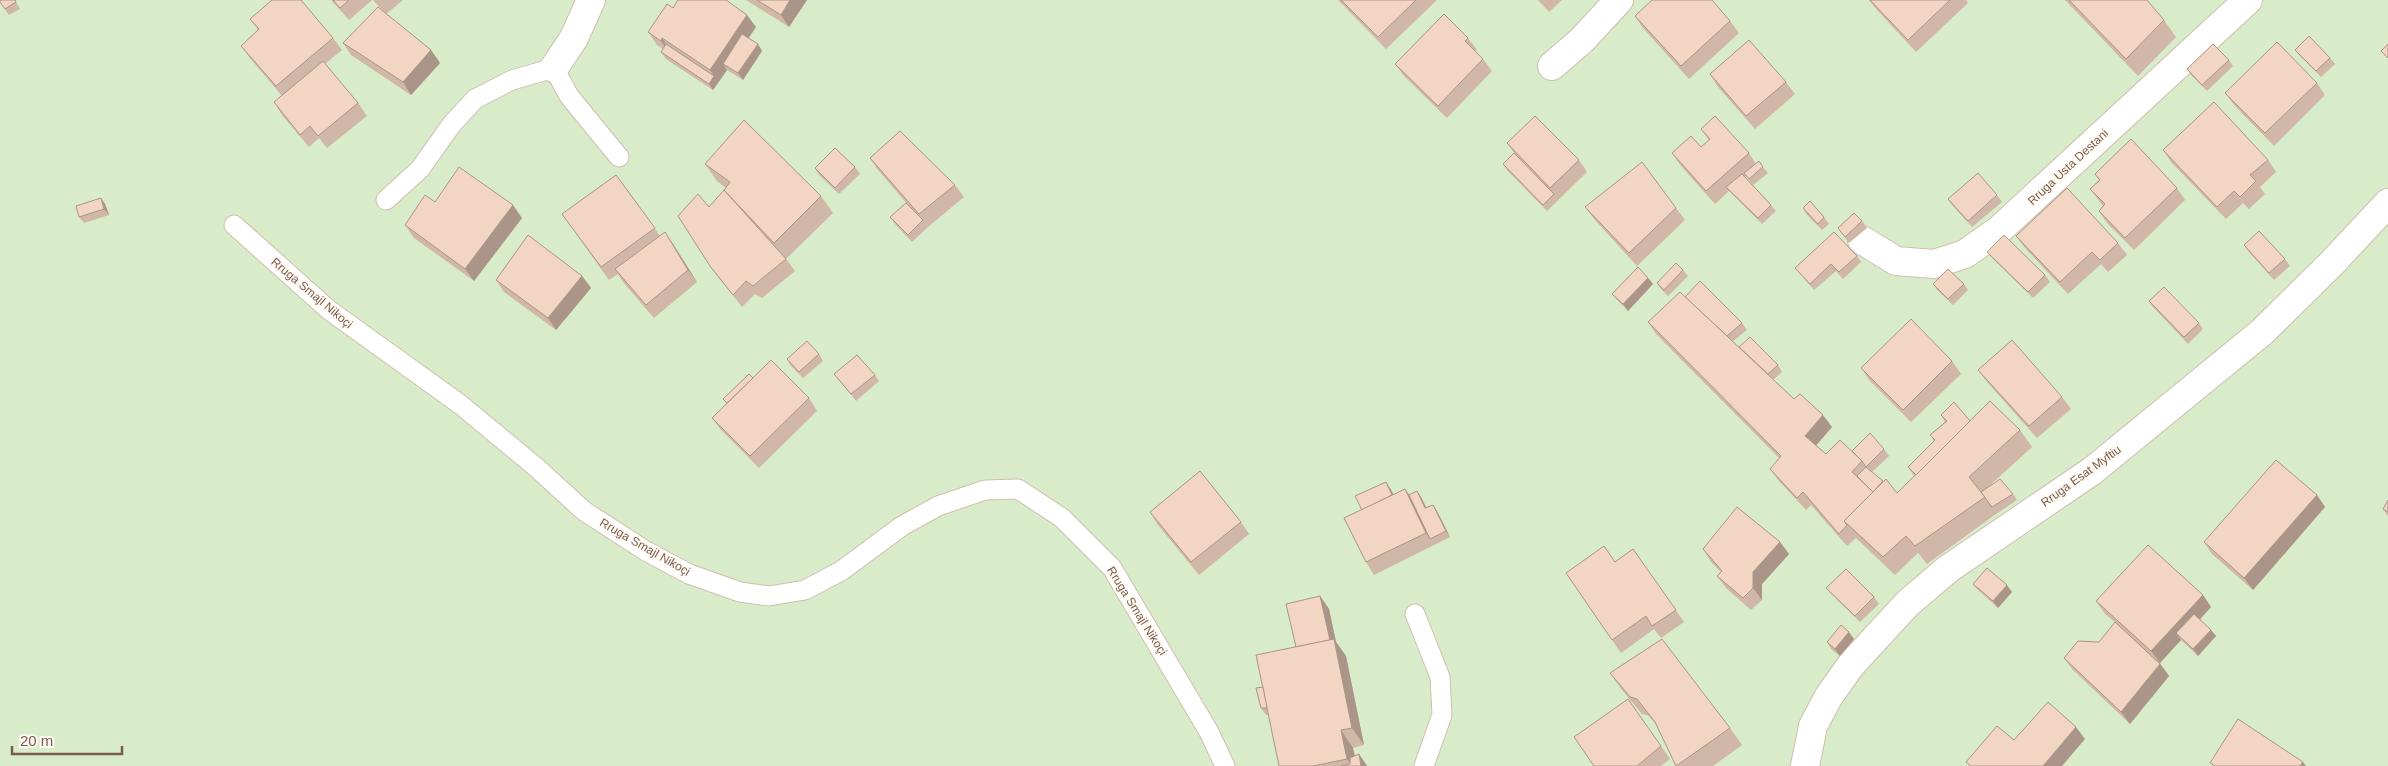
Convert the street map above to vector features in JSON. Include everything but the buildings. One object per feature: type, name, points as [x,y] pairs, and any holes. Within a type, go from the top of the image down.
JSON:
[{"type":"street","points":[[554,68],[574,38],[591,0]]},
{"type":"street","points":[[1552,66],[1582,40],[1619,0]]},
{"type":"street","name":"Rruga Usta Destani","points":[[1862,240],[1896,262],[1934,264],[1965,254],[1999,230],[2248,0]]},
{"type":"street","name":"Rruga Esat Myftiu","points":[[1805,766],[1813,726],[1830,696],[1851,665],[1907,604],[1948,569],[2092,471],[2255,337],[2331,264],[2388,203]]},
{"type":"lane","points":[[386,200],[420,170],[452,124],[474,99],[512,80],[554,68],[569,96],[619,157]]},
{"type":"lane","name":"Rruga Smajl Nikoçi","points":[[234,226],[329,310],[461,405],[537,468],[584,511],[646,551],[689,574],[740,592],[769,596],[805,590],[841,571],[902,526],[938,506],[985,490],[1018,489],[1062,518],[1112,568],[1209,732],[1225,766]]},
{"type":"lane","points":[[1415,614],[1440,677],[1442,715],[1424,766]]},
{"type":"green space","points":[[0,0],[2388,0],[2388,766],[0,766]]}]
